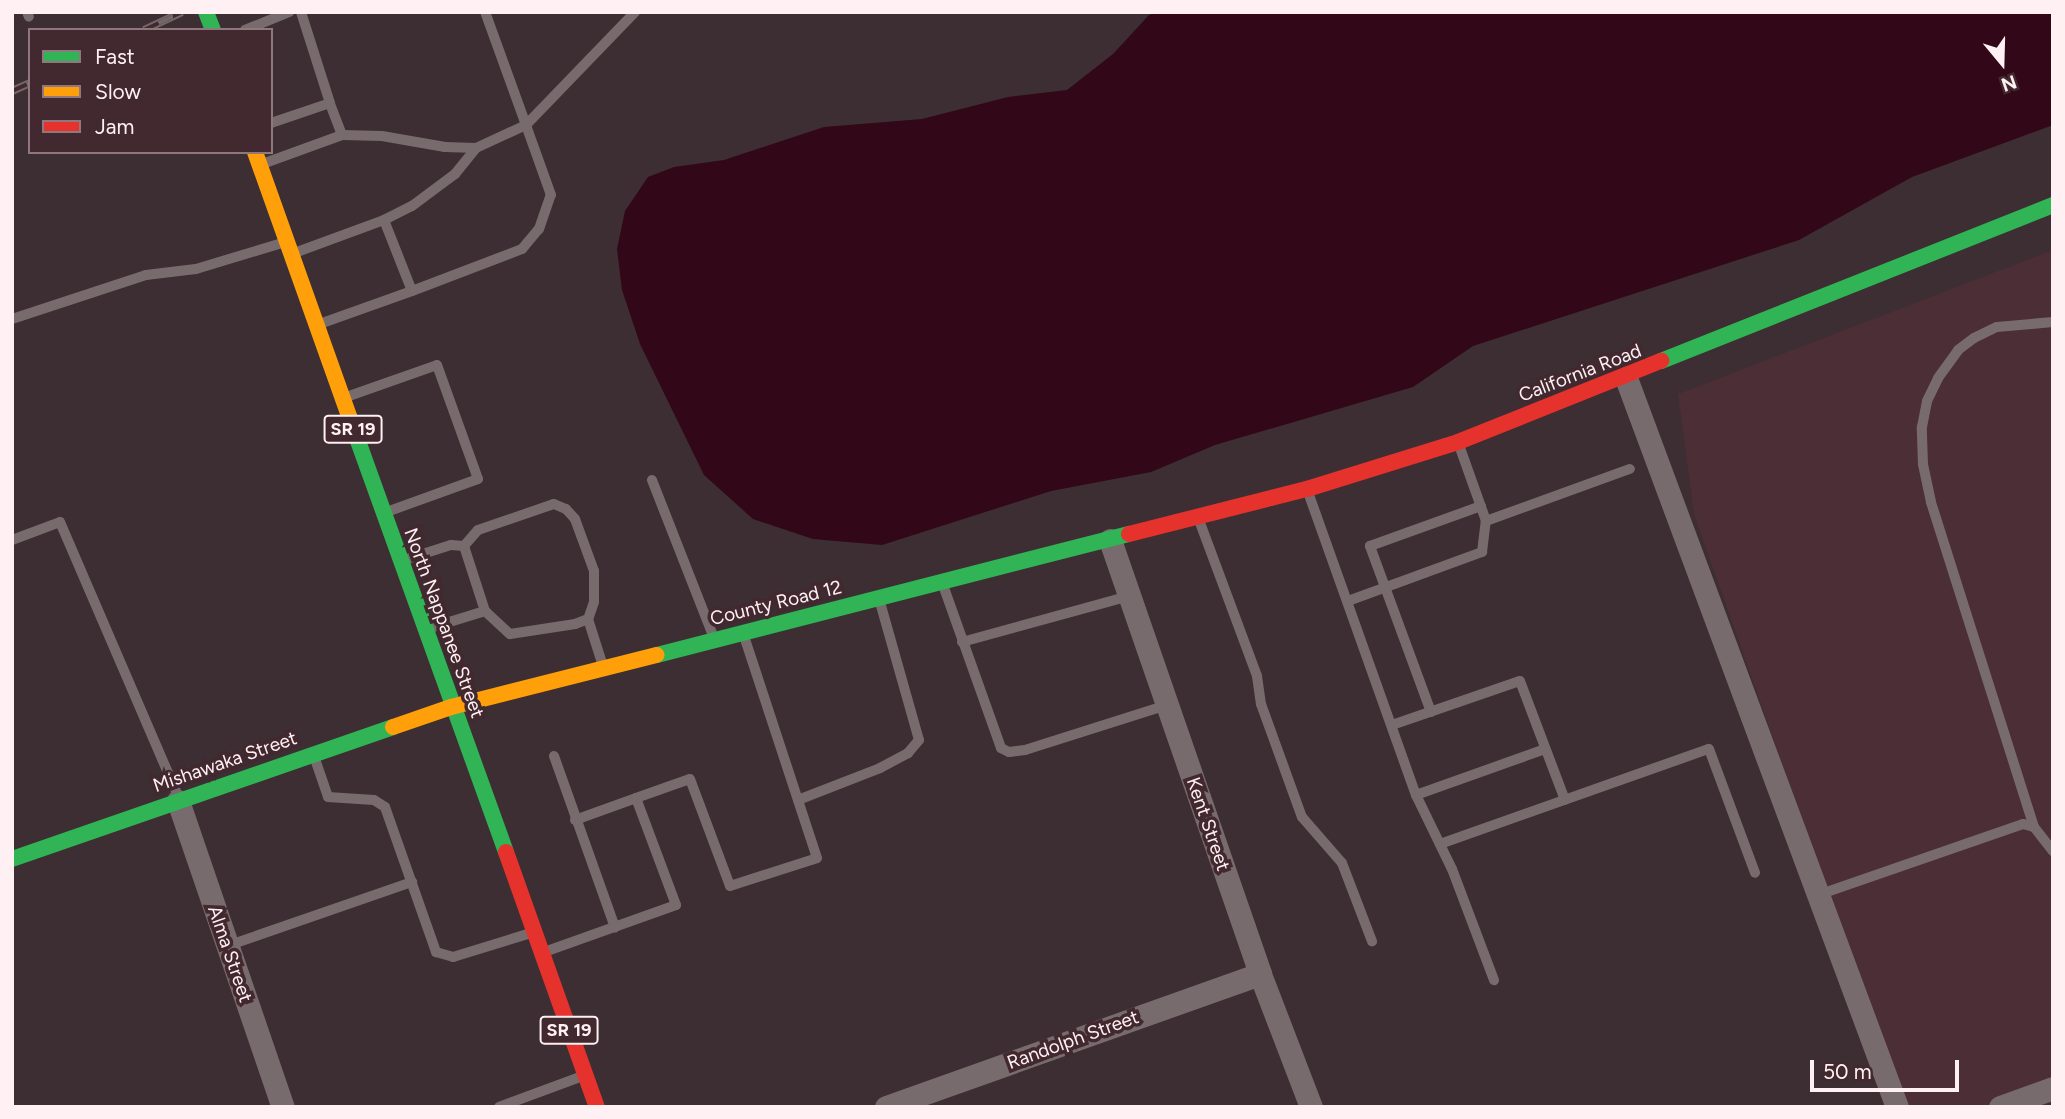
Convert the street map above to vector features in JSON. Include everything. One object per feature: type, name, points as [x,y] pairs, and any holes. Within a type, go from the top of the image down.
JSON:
[{"type":"main road","name":"North Nappanee Street","points":[[258,159],[451,706],[597,1107]]},
{"type":"main road","name":"California Road","points":[[1110,540],[1307,489],[1458,442],[1626,378],[2053,205]]},
{"type":"main road","name":"County Road 12","points":[[451,706],[1110,540]]},
{"type":"main road","name":"Mishawaka Street","points":[[12,859],[451,706]]},
{"type":"street","points":[[1626,378],[1897,1107]]},
{"type":"street","name":"Kent Street","points":[[1110,540],[1260,974],[1311,1107]]},
{"type":"street","name":"Alma Street","points":[[179,801],[283,1107]]},
{"type":"street","name":"Randolph Street","points":[[886,1107],[1260,974]]},
{"type":"street","points":[[2000,1107],[2053,1088]]},
{"type":"lane","points":[[250,28],[289,12]]},
{"type":"lane","points":[[301,12],[342,135]]},
{"type":"lane","points":[[316,325],[412,292],[522,249],[540,229],[551,195],[485,12]]},
{"type":"lane","points":[[12,319],[146,275],[196,269],[289,248],[384,220],[412,206],[455,174],[476,148],[526,125],[635,12]]},
{"type":"lane","points":[[273,122],[330,103]]},
{"type":"lane","points":[[258,159],[342,135],[382,136],[445,147],[476,148]]},
{"type":"lane","points":[[384,220],[412,292]]},
{"type":"lane","points":[[2053,322],[1997,327],[1974,338],[1958,350],[1938,377],[1927,401],[1922,427],[1923,464],[1931,502],[2034,827],[2053,851]]},
{"type":"lane","points":[[342,398],[436,365],[478,479],[383,513]]},
{"type":"lane","points":[[1348,601],[1482,552],[1486,520],[1458,442]]},
{"type":"lane","points":[[1486,520],[1630,469]]},
{"type":"lane","points":[[652,480],[715,640]]},
{"type":"lane","points":[[1307,489],[1416,795],[1440,844],[1494,980]]},
{"type":"lane","points":[[464,546],[478,530],[554,504],[566,509],[575,519],[594,571],[594,602],[588,619],[603,668]]},
{"type":"lane","points":[[1431,712],[1370,546],[1481,506]]},
{"type":"lane","points":[[1198,517],[1257,676],[1261,704],[1302,817],[1342,863],[1372,941]]},
{"type":"lane","points":[[12,540],[60,522],[179,801]]},
{"type":"lane","points":[[400,561],[451,545],[464,546]]},
{"type":"lane","points":[[464,546],[485,611],[510,634],[575,624],[588,619]]},
{"type":"lane","points":[[942,583],[1001,748],[1009,752],[1025,750],[1167,705]]},
{"type":"lane","points":[[962,642],[1129,596]]},
{"type":"lane","points":[[798,800],[880,768],[908,753],[919,740],[879,599]]},
{"type":"lane","points":[[424,630],[485,611]]},
{"type":"lane","points":[[575,820],[690,779],[730,886],[817,858],[743,634]]},
{"type":"lane","points":[[1392,725],[1520,681],[1564,800]]},
{"type":"lane","points":[[1416,795],[1545,749]]},
{"type":"lane","points":[[1440,844],[1709,749],[1755,873]]},
{"type":"lane","points":[[313,754],[328,797],[374,800],[385,807],[436,951],[443,956],[453,957],[534,932]]},
{"type":"lane","points":[[554,757],[615,927]]},
{"type":"lane","points":[[540,953],[677,905],[636,799]]},
{"type":"lane","points":[[1818,895],[2004,829],[2023,824],[2034,827]]},
{"type":"lane","points":[[227,946],[412,882]]},
{"type":"lane","points":[[499,1107],[511,1105],[586,1076]]},
{"type":"shaded area","points":[[1158,12],[2053,12],[2053,125],[1912,177],[1799,240],[1473,346],[1413,387],[1215,445],[1151,472],[1051,491],[882,545],[813,539],[753,519],[704,475],[640,344],[622,290],[617,249],[625,211],[648,177],[674,167],[724,160],[824,127],[922,119],[1008,97],[1067,90],[1113,54],[1149,15]]},
{"type":"shaded area","points":[[2053,250],[2053,1107],[1904,1107],[1694,515],[1678,394]]},
{"type":"railway","points":[[148,28],[182,12]]},
{"type":"railway","points":[[12,91],[28,84]]},
{"type":"traffic: fast","points":[[206,12],[212,28]]},
{"type":"traffic: fast","points":[[1661,361],[2053,205]]},
{"type":"traffic: fast","points":[[349,416],[506,852]]},
{"type":"traffic: fast","points":[[657,655],[1129,534]]},
{"type":"traffic: fast","points":[[12,859],[393,727]]},
{"type":"traffic: slow","points":[[256,154],[349,416]]},
{"type":"traffic: slow","points":[[393,727],[451,707],[657,655]]},
{"type":"traffic: jam","points":[[1129,534],[1307,489],[1458,442],[1661,361]]},
{"type":"traffic: jam","points":[[506,852],[597,1107]]}]
